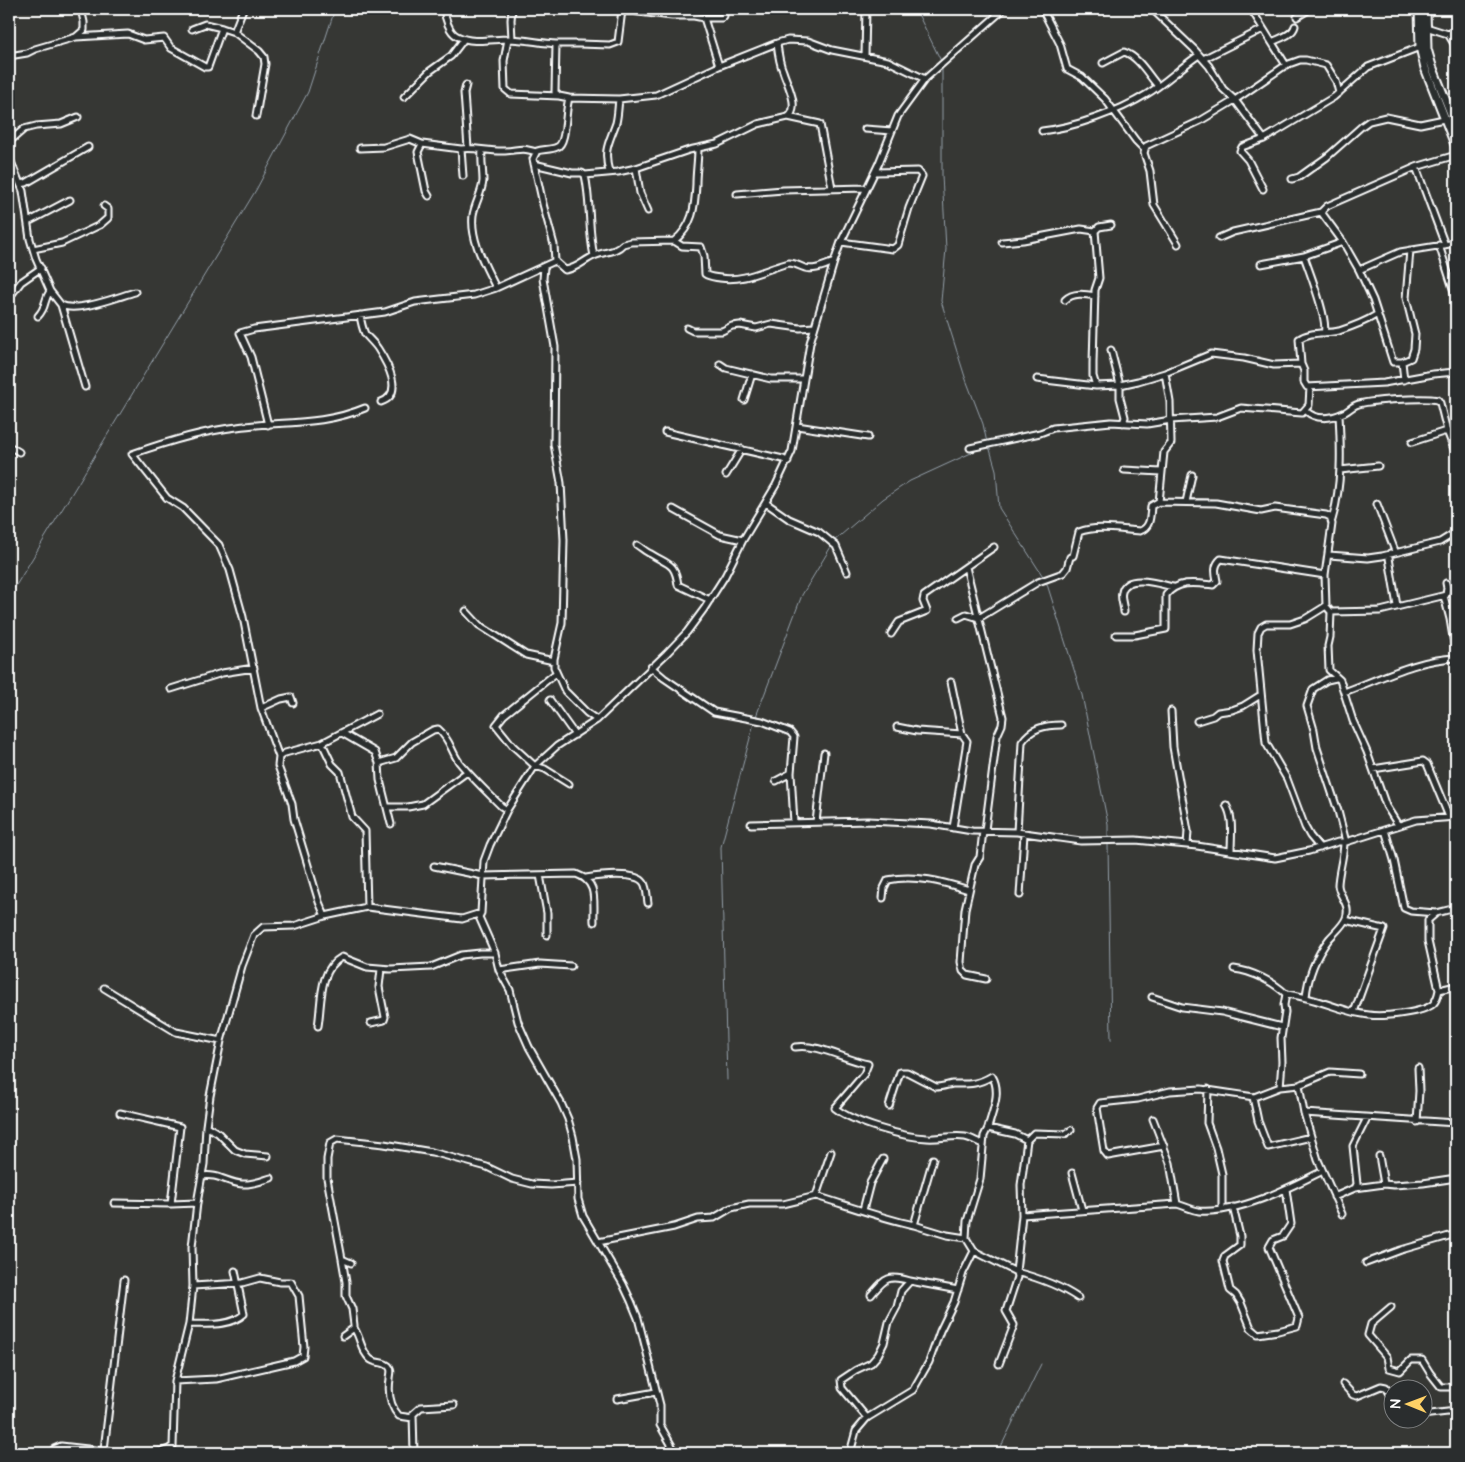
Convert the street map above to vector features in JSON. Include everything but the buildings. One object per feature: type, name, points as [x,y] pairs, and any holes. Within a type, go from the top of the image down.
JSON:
[{"type":"main road","points":[[1419,9],[1420,47],[1437,100],[1456,147]]},
{"type":"main road","points":[[1426,9],[1427,49],[1445,97],[1453,108],[1456,126]]},
{"type":"main road","points":[[1437,100],[1445,97]]},
{"type":"street","points":[[76,37],[84,30],[80,9]]},
{"type":"street","points":[[234,32],[244,9]]},
{"type":"street","points":[[444,9],[449,27],[455,35],[464,39],[510,39],[556,44],[610,45],[618,42],[620,9],[704,18],[722,18],[724,16],[724,9]]},
{"type":"street","points":[[512,9],[510,39],[504,61],[505,89],[511,94],[619,99],[650,96],[664,92],[719,66],[777,43],[801,40],[832,50],[888,61],[925,79]]},
{"type":"street","points":[[672,9],[672,16]]},
{"type":"street","points":[[864,56],[866,9]]},
{"type":"street","points":[[992,9],[997,15]]},
{"type":"street","points":[[676,1453],[660,1425],[660,1405],[638,1318],[623,1284],[580,1207],[577,1159],[568,1119],[529,1047],[518,1022],[510,990],[499,970],[495,953],[479,917],[481,914],[484,861],[507,810],[536,766],[557,746],[598,720],[687,632],[725,576],[743,540],[788,462],[798,426],[804,379],[814,327],[834,262],[841,242],[875,172],[898,116],[925,79],[1004,9]]},
{"type":"street","points":[[1042,9],[1060,44],[1067,68],[1082,77],[1105,99],[1144,150],[1150,171],[1154,204],[1178,244]]},
{"type":"street","points":[[1152,9],[1201,57],[1223,89],[1235,100],[1264,139]]},
{"type":"street","points":[[1251,9],[1286,65]]},
{"type":"street","points":[[1297,17],[1310,9]]},
{"type":"street","points":[[704,18],[719,66]]},
{"type":"street","points":[[192,29],[205,24],[222,28],[234,32],[259,51],[265,64],[256,116]]},
{"type":"street","points":[[1272,42],[1292,33],[1294,26]]},
{"type":"street","points":[[9,56],[76,37],[128,34],[144,40],[164,38],[171,48],[208,67],[222,28]]},
{"type":"street","points":[[1426,28],[1448,34],[1456,31]]},
{"type":"street","points":[[1042,132],[1055,130],[1123,107],[1201,57],[1263,29]]},
{"type":"street","points":[[1448,34],[1456,47]]},
{"type":"street","points":[[404,97],[430,71],[451,56],[464,39]]},
{"type":"street","points":[[777,43],[783,72],[792,97],[793,110],[788,117]]},
{"type":"street","points":[[556,44],[555,92],[559,96]]},
{"type":"street","points":[[1263,189],[1248,160],[1240,151],[1242,147],[1264,139],[1339,93],[1368,67],[1420,47]]},
{"type":"street","points":[[1103,63],[1124,52],[1129,54],[1137,60],[1158,86]]},
{"type":"street","points":[[1144,150],[1146,146],[1200,122],[1286,65],[1300,60],[1326,65],[1336,81],[1339,93]]},
{"type":"street","points":[[466,85],[464,93],[468,148]]},
{"type":"street","points":[[360,148],[384,147],[410,139],[422,144],[461,149],[505,151],[524,148],[536,152],[556,148],[562,144],[564,137],[566,106],[569,98]]},
{"type":"street","points":[[609,172],[607,147],[615,124],[619,99]]},
{"type":"street","points":[[9,142],[24,129],[61,124],[78,117]]},
{"type":"street","points":[[534,164],[585,175],[618,172],[730,139],[758,124],[788,117],[820,124],[832,188]]},
{"type":"street","points":[[1292,179],[1299,177],[1328,157],[1362,126],[1369,122],[1386,117],[1420,124],[1444,118]]},
{"type":"street","points":[[865,129],[892,130]]},
{"type":"street","points":[[422,144],[418,152],[429,196]]},
{"type":"street","points":[[20,184],[26,183],[88,147]]},
{"type":"street","points":[[674,242],[687,228],[692,216],[696,200],[698,148]]},
{"type":"street","points":[[461,149],[463,176]]},
{"type":"street","points":[[482,150],[483,182],[472,227],[479,251],[496,288]]},
{"type":"street","points":[[536,152],[533,159],[554,246],[555,261],[565,270],[571,269],[594,256],[617,250],[624,244],[631,242],[674,242],[682,246],[701,248],[704,256],[705,274],[727,279],[740,279],[789,263],[807,269],[814,269],[834,262]]},
{"type":"street","points":[[1219,238],[1233,232],[1321,212],[1327,206],[1416,167],[1456,155]]},
{"type":"street","points":[[9,157],[23,191],[33,250],[50,291],[61,305],[85,386]]},
{"type":"street","points":[[1416,167],[1442,245],[1456,298]]},
{"type":"street","points":[[636,168],[640,194],[648,211]]},
{"type":"street","points":[[841,242],[893,248],[898,245],[908,208],[922,176],[918,171],[875,172]]},
{"type":"street","points":[[585,175],[591,212],[594,256]]},
{"type":"street","points":[[737,194],[783,190],[866,188]]},
{"type":"street","points":[[28,222],[70,200]]},
{"type":"street","points":[[33,250],[62,243],[100,225],[108,218],[108,209],[104,206]]},
{"type":"street","points":[[1321,212],[1343,242],[1373,300],[1376,315],[1393,362],[1402,362],[1411,358],[1414,349],[1416,334],[1406,298],[1410,250]]},
{"type":"street","points":[[1095,231],[1099,227],[1111,225]]},
{"type":"street","points":[[1002,242],[1024,240],[1081,229],[1095,231]]},
{"type":"street","points":[[1095,231],[1099,278],[1095,296],[1093,376],[1096,386]]},
{"type":"street","points":[[1261,264],[1304,256],[1343,242]]},
{"type":"street","points":[[1358,270],[1384,258],[1410,250],[1456,243]]},
{"type":"street","points":[[1304,256],[1321,308],[1325,331]]},
{"type":"street","points":[[268,425],[251,357],[240,333],[254,329],[385,312],[415,302],[474,295],[496,288],[555,261]]},
{"type":"street","points":[[544,266],[543,279],[554,347],[554,444],[561,483],[564,540],[562,624],[554,667],[565,691],[587,713],[598,720]]},
{"type":"street","points":[[9,298],[21,282],[40,268]]},
{"type":"street","points":[[38,316],[44,310],[46,297],[50,291]]},
{"type":"street","points":[[61,305],[82,307],[134,292]]},
{"type":"street","points":[[1065,300],[1071,295],[1086,294],[1095,296]]},
{"type":"street","points":[[360,315],[362,327],[366,335],[378,349],[392,376],[392,393],[388,400],[381,402]]},
{"type":"street","points":[[1376,315],[1365,321],[1331,332],[1325,331],[1299,339],[1305,384],[1310,387],[1404,380],[1433,374],[1456,372]]},
{"type":"street","points":[[686,328],[693,331],[722,331],[732,326],[740,325],[756,328],[771,324],[800,328],[814,327]]},
{"type":"street","points":[[1111,350],[1120,385],[1120,398],[1125,417],[1122,423]]},
{"type":"street","points":[[1037,379],[1096,386],[1120,385],[1165,373],[1211,354],[1244,358],[1274,365],[1301,364]]},
{"type":"street","points":[[1402,362],[1404,380]]},
{"type":"street","points":[[720,364],[726,368],[772,378],[804,379]]},
{"type":"street","points":[[1159,502],[1164,452],[1171,443],[1169,395],[1165,373]]},
{"type":"street","points":[[744,400],[752,374]]},
{"type":"street","points":[[970,448],[1040,433],[1053,428],[1122,423],[1147,424],[1171,420],[1217,417],[1241,408],[1297,413],[1306,411],[1309,406],[1310,387]]},
{"type":"street","points":[[1306,411],[1313,416],[1319,417],[1344,413],[1356,405],[1368,403],[1438,400],[1456,454]]},
{"type":"street","points":[[325,916],[294,819],[292,804],[278,766],[280,757],[261,708],[243,617],[230,570],[219,545],[183,508],[167,498],[132,454],[166,442],[203,433],[237,427],[341,418],[365,408]]},
{"type":"street","points":[[1339,414],[1340,470],[1338,500],[1332,520],[1326,575],[1326,606],[1331,612],[1328,646],[1329,670],[1340,680],[1386,806],[1398,825]]},
{"type":"street","points":[[798,426],[868,437]]},
{"type":"street","points":[[1412,442],[1447,431],[1456,431]]},
{"type":"street","points":[[665,432],[783,459],[788,462]]},
{"type":"street","points":[[9,446],[19,452]]},
{"type":"street","points":[[726,475],[742,449]]},
{"type":"street","points":[[1340,470],[1378,466]]},
{"type":"street","points":[[1124,470],[1162,472]]},
{"type":"street","points":[[1186,502],[1192,475]]},
{"type":"street","points":[[958,618],[966,614],[979,618],[1038,582],[1062,573],[1067,568],[1070,557],[1073,556],[1076,540],[1080,532],[1101,529],[1140,531],[1144,529],[1148,524],[1151,506],[1159,502],[1224,504],[1261,511],[1275,508],[1326,515],[1332,520]]},
{"type":"street","points":[[766,503],[789,519],[819,532],[836,546],[847,572]]},
{"type":"street","points":[[1377,504],[1392,552]]},
{"type":"street","points":[[673,509],[720,535],[743,540]]},
{"type":"street","points":[[1329,555],[1368,558],[1440,542],[1456,532]]},
{"type":"street","points":[[637,545],[650,554],[671,564],[676,574],[678,585],[710,600]]},
{"type":"street","points":[[891,634],[899,622],[927,611],[923,601],[924,596],[994,546]]},
{"type":"street","points":[[1392,552],[1388,558],[1397,606]]},
{"type":"street","points":[[1124,612],[1121,594],[1123,588],[1131,583],[1138,580],[1173,587],[1190,582],[1213,585],[1217,581],[1215,570],[1217,562],[1221,559],[1326,575]]},
{"type":"street","points":[[966,567],[1003,721],[998,736],[980,857],[975,865],[963,916],[962,967],[967,975],[986,979]]},
{"type":"street","points":[[1344,692],[1411,666],[1443,658],[1456,657],[1444,596],[1447,593],[1446,583]]},
{"type":"street","points":[[1116,636],[1135,635],[1166,629],[1166,595],[1173,587]]},
{"type":"street","points":[[1331,612],[1380,611],[1444,596]]},
{"type":"street","points":[[1320,848],[1305,827],[1287,779],[1266,743],[1257,650],[1258,633],[1261,627],[1266,624],[1290,624],[1305,619],[1326,606]]},
{"type":"street","points":[[466,611],[478,624],[526,654],[554,662]]},
{"type":"street","points":[[651,667],[714,712],[762,721],[790,732],[794,738],[791,773],[794,823]]},
{"type":"street","points":[[171,689],[222,673],[254,668]]},
{"type":"street","points":[[556,672],[497,723],[497,726],[512,746],[536,766],[546,769],[569,784]]},
{"type":"street","points":[[1306,997],[1307,982],[1317,958],[1346,920],[1347,905],[1338,885],[1345,842],[1338,811],[1320,756],[1307,706],[1312,689],[1327,680],[1336,678]]},
{"type":"street","points":[[951,682],[962,734],[966,741],[953,828]]},
{"type":"street","points":[[1196,721],[1213,716],[1218,712],[1232,710],[1261,696]]},
{"type":"street","points":[[261,708],[281,698],[291,697],[293,703]]},
{"type":"street","points":[[550,700],[575,735]]},
{"type":"street","points":[[1171,711],[1173,747],[1188,831],[1187,845]]},
{"type":"street","points":[[280,757],[285,753],[322,743],[377,714]]},
{"type":"street","points":[[1017,832],[1022,742],[1030,732],[1040,727],[1061,726]]},
{"type":"street","points":[[897,727],[918,731],[962,734]]},
{"type":"street","points":[[379,763],[396,758],[412,742],[438,729],[446,736],[458,761],[467,772],[507,810]]},
{"type":"street","points":[[342,733],[374,752],[379,763],[380,780],[391,824]]},
{"type":"street","points":[[322,743],[332,764],[340,772],[352,817],[365,831],[367,907]]},
{"type":"street","points":[[816,822],[824,753]]},
{"type":"street","points":[[1373,770],[1422,761],[1427,764],[1449,818]]},
{"type":"street","points":[[387,807],[408,807],[423,804],[467,772]]},
{"type":"street","points":[[776,781],[791,773]]},
{"type":"street","points":[[1226,805],[1229,809],[1231,852]]},
{"type":"street","points":[[751,824],[868,820],[932,824],[972,831],[1017,832],[1081,841],[1136,840],[1187,845],[1275,858],[1345,842],[1423,818],[1456,817]]},
{"type":"street","points":[[1385,830],[1402,889],[1404,908],[1411,911],[1436,913]]},
{"type":"street","points":[[1020,895],[1024,834]]},
{"type":"street","points":[[434,866],[483,876],[576,874],[586,878],[592,884],[594,922]]},
{"type":"street","points":[[586,878],[614,874],[640,879],[645,884],[648,903]]},
{"type":"street","points":[[540,875],[547,913],[547,935]]},
{"type":"street","points":[[883,898],[884,888],[888,880],[905,877],[931,880],[969,890]]},
{"type":"street","points":[[142,1453],[169,1450],[172,1446],[175,1381],[188,1324],[193,1286],[192,1247],[202,1176],[210,1096],[221,1041],[242,966],[254,935],[263,927],[294,926],[325,916],[367,907],[462,919],[481,914]]},
{"type":"street","points":[[1234,969],[1241,970],[1277,986],[1286,994],[1306,997],[1371,1016],[1415,1011],[1433,1004],[1438,998],[1439,990],[1428,941],[1428,920],[1436,913],[1456,908]]},
{"type":"street","points":[[1346,920],[1384,929],[1354,1012]]},
{"type":"street","points":[[318,1026],[323,987],[330,967],[342,957],[358,964],[381,969],[426,968],[461,955],[495,953]]},
{"type":"street","points":[[499,970],[540,964],[571,966]]},
{"type":"street","points":[[370,1023],[384,1020],[385,1017],[379,987],[381,969]]},
{"type":"street","points":[[1439,990],[1456,986]]},
{"type":"street","points":[[104,988],[176,1032],[221,1041]]},
{"type":"street","points":[[1280,1087],[1282,1027],[1286,994]]},
{"type":"street","points":[[1152,997],[1182,1007],[1222,1012],[1282,1027]]},
{"type":"street","points":[[795,1047],[816,1049],[868,1064],[864,1074],[835,1108],[849,1117],[861,1123],[914,1137],[966,1138],[983,1144]]},
{"type":"street","points":[[1417,1122],[1418,1068]]},
{"type":"street","points":[[890,1106],[900,1072],[904,1071],[915,1075],[936,1087],[952,1084],[970,1085],[992,1076],[996,1082],[996,1099],[984,1136],[980,1179],[967,1220],[966,1238],[974,1251],[1016,1272],[1063,1288],[1078,1298]]},
{"type":"street","points":[[1164,1146],[1108,1156],[1104,1151],[1097,1108],[1100,1103],[1138,1099],[1170,1091],[1208,1089],[1253,1097],[1280,1087],[1299,1085],[1330,1072],[1359,1074]]},
{"type":"street","points":[[1299,1085],[1304,1113],[1318,1160],[1342,1214]]},
{"type":"street","points":[[1208,1089],[1207,1123],[1216,1148],[1222,1174],[1222,1210]]},
{"type":"street","points":[[1253,1097],[1258,1121],[1268,1147],[1311,1137]]},
{"type":"street","points":[[120,1113],[180,1127],[171,1204]]},
{"type":"street","points":[[1304,1113],[1456,1124]]},
{"type":"street","points":[[1355,1188],[1357,1184],[1353,1146],[1367,1118]]},
{"type":"street","points":[[1153,1119],[1174,1179],[1177,1204]]},
{"type":"street","points":[[206,1126],[218,1133],[235,1150],[245,1154],[268,1156]]},
{"type":"street","points":[[988,1128],[1015,1134],[1027,1140]]},
{"type":"street","points":[[999,1364],[1014,1325],[1006,1311],[1017,1277],[1022,1215],[1022,1184],[1027,1140],[1034,1133],[1064,1134],[1071,1130]]},
{"type":"street","points":[[413,1418],[399,1416],[393,1408],[388,1390],[392,1370],[386,1364],[371,1361],[363,1352],[359,1336],[354,1328],[354,1316],[346,1296],[346,1282],[327,1178],[327,1158],[330,1143],[337,1139],[432,1152],[487,1167],[512,1179],[532,1184],[578,1183]]},
{"type":"street","points":[[816,1196],[831,1152]]},
{"type":"street","points":[[1379,1156],[1384,1184]]},
{"type":"street","points":[[863,1210],[870,1183],[883,1159]]},
{"type":"street","points":[[914,1225],[933,1159]]},
{"type":"street","points":[[1022,1215],[1177,1204],[1198,1211],[1222,1210],[1286,1189],[1323,1171]]},
{"type":"street","points":[[1072,1172],[1082,1210]]},
{"type":"street","points":[[202,1176],[209,1175],[241,1184],[252,1184],[270,1178]]},
{"type":"street","points":[[1334,1197],[1355,1188],[1456,1178]]},
{"type":"street","points":[[1233,1207],[1240,1236],[1240,1245],[1225,1256],[1223,1261],[1230,1290],[1241,1303],[1251,1328],[1258,1334],[1297,1326],[1299,1318],[1270,1246],[1273,1240],[1283,1236],[1291,1224],[1286,1189]]},
{"type":"street","points":[[598,1242],[674,1227],[698,1219],[714,1218],[731,1208],[749,1204],[783,1204],[816,1196],[863,1210],[885,1219],[966,1238]]},
{"type":"street","points":[[114,1203],[171,1204],[197,1202]]},
{"type":"street","points":[[1366,1263],[1456,1234]]},
{"type":"street","points":[[850,1453],[856,1431],[867,1418],[913,1390],[929,1362],[974,1251]]},
{"type":"street","points":[[342,1259],[351,1263]]},
{"type":"street","points":[[188,1324],[219,1324],[239,1319],[244,1314],[235,1272]]},
{"type":"street","points":[[870,1295],[885,1279],[897,1277],[958,1290]]},
{"type":"street","points":[[175,1381],[216,1379],[294,1362],[303,1356],[304,1347],[299,1296],[291,1282],[260,1278],[236,1283],[193,1286]]},
{"type":"street","points":[[104,1450],[124,1280]]},
{"type":"street","points":[[867,1418],[842,1388],[841,1380],[871,1363],[878,1355],[902,1291],[910,1281]]},
{"type":"street","points":[[1391,1308],[1372,1324],[1368,1335],[1387,1357],[1389,1368],[1400,1371],[1411,1360],[1422,1360],[1441,1387],[1456,1387]]},
{"type":"street","points":[[343,1336],[354,1328]]},
{"type":"street","points":[[1343,1384],[1353,1395],[1357,1396],[1382,1386]]},
{"type":"street","points":[[617,1399],[656,1392]]},
{"type":"street","points":[[414,1453],[413,1414],[421,1407],[454,1405]]},
{"type":"street","points":[[1432,1414],[1456,1411]]},
{"type":"street","points":[[53,1453],[54,1449],[61,1446],[123,1453]]},
{"type":"waterway","points":[[9,597],[256,190],[308,92],[335,9]]},
{"type":"waterway","points":[[917,9],[941,61]]},
{"type":"waterway","points":[[942,67],[942,175],[946,249],[941,301],[965,377],[983,424],[987,443]]},
{"type":"waterway","points":[[989,446],[996,470],[999,508],[1044,578]]},
{"type":"waterway","points":[[834,541],[883,499],[910,481],[982,448]]},
{"type":"waterway","points":[[755,719],[802,595],[832,545]]},
{"type":"waterway","points":[[1046,581],[1082,695],[1108,824],[1108,839]]},
{"type":"waterway","points":[[727,1080],[721,847],[754,723]]},
{"type":"waterway","points":[[1108,843],[1111,1040]]},
{"type":"waterway","points":[[998,1453],[1041,1364]]}]
